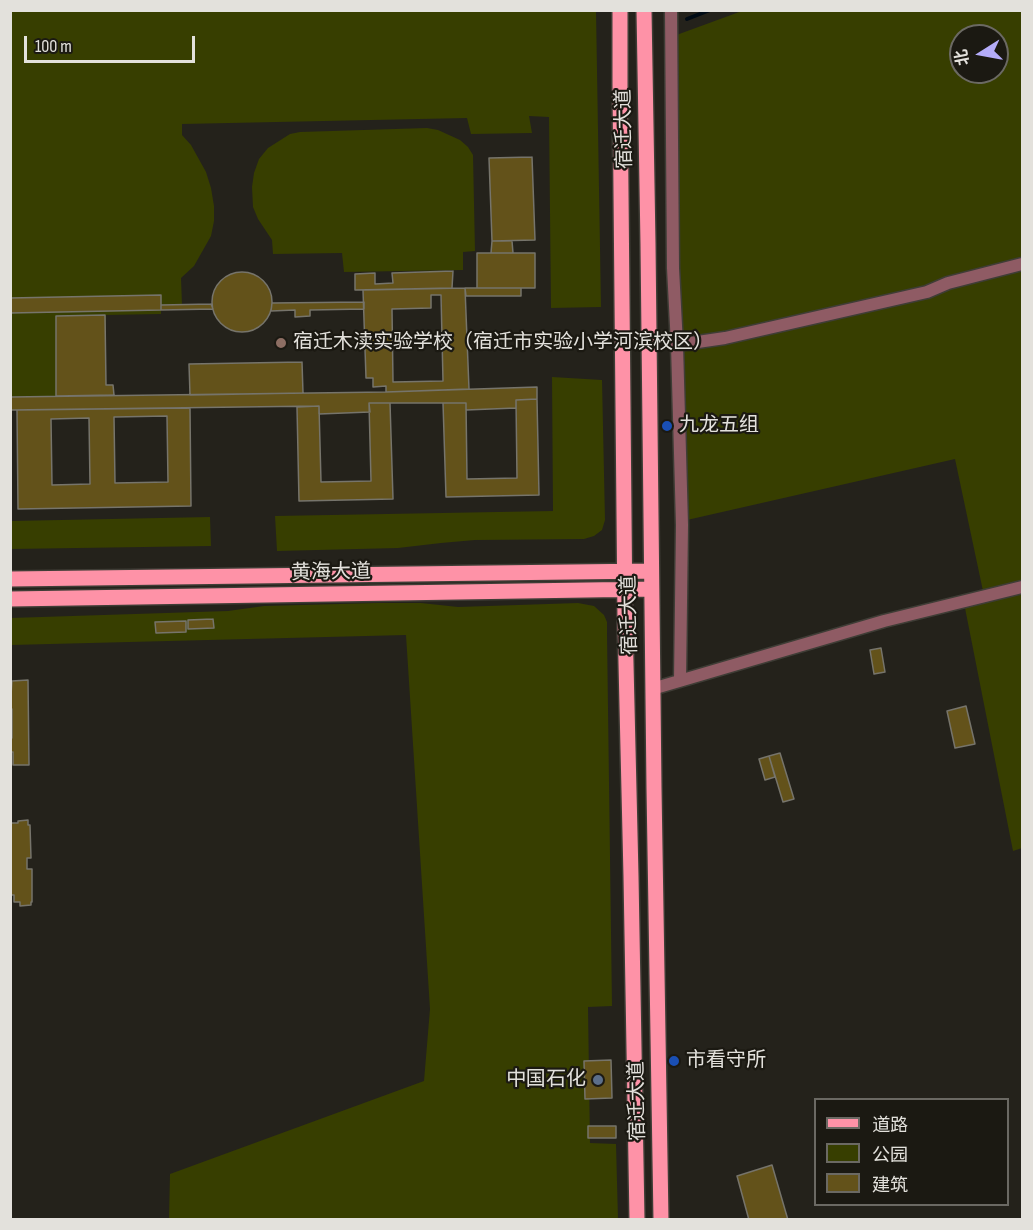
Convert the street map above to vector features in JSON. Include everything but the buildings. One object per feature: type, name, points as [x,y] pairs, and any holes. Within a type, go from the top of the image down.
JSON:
[{"type":"main road","name":"宿迁大道","points":[[620,10],[624,590],[637,1220]]},
{"type":"main road","name":"宿迁大道","points":[[644,10],[652,688],[662,1220]]},
{"type":"main road","name":"黄海大道","points":[[10,579],[651,571]]},
{"type":"main road","name":"黄海大道","points":[[10,599],[651,590]]},
{"type":"street","points":[[671,10],[673,268],[682,525],[680,680]]},
{"type":"street","points":[[677,345],[725,338],[927,292],[948,283],[1023,264]]},
{"type":"street","points":[[652,688],[884,621],[1023,587]]},
{"type":"green space","points":[[11,11],[596,11],[601,307],[551,308],[549,117],[529,116],[532,133],[471,134],[467,118],[182,124],[182,135],[191,145],[206,172],[214,206],[214,221],[211,236],[194,266],[181,278],[182,305],[161,305],[161,314],[106,315],[106,385],[113,385],[114,395],[11,397]]},
{"type":"green space","points":[[742,11],[1022,11],[1022,848],[1013,851],[961,597],[983,591],[955,459],[687,520],[671,37]]},
{"type":"green space","points":[[427,128],[438,130],[460,140],[473,155],[475,251],[463,252],[463,270],[344,272],[342,253],[273,254],[272,240],[253,207],[252,187],[259,159],[268,148],[290,134],[300,132]]},
{"type":"green space","points":[[552,377],[602,380],[605,520],[602,530],[594,536],[584,539],[475,540],[398,548],[277,551],[275,516],[553,511]]},
{"type":"green space","points":[[210,517],[211,546],[11,549],[11,521]]},
{"type":"green space","points":[[421,603],[458,607],[578,603],[594,606],[604,615],[607,622],[612,1006],[588,1007],[590,1143],[616,1144],[618,1219],[169,1219],[170,1174],[424,1081],[430,1009],[406,635],[11,645],[10,618],[228,611],[264,606]]},
{"type":"waterway","points":[[687,19],[710,10]]},
{"type":"place","name":"宿迁木渎实验学校（宿迁市实验小学河滨校区）","points":[[281,343]]},
{"type":"place","name":"九龙五组","points":[[667,426]]},
{"type":"place","name":"市看守所","points":[[674,1061]]},
{"type":"place","name":"中国石化","points":[[598,1080]]}]
